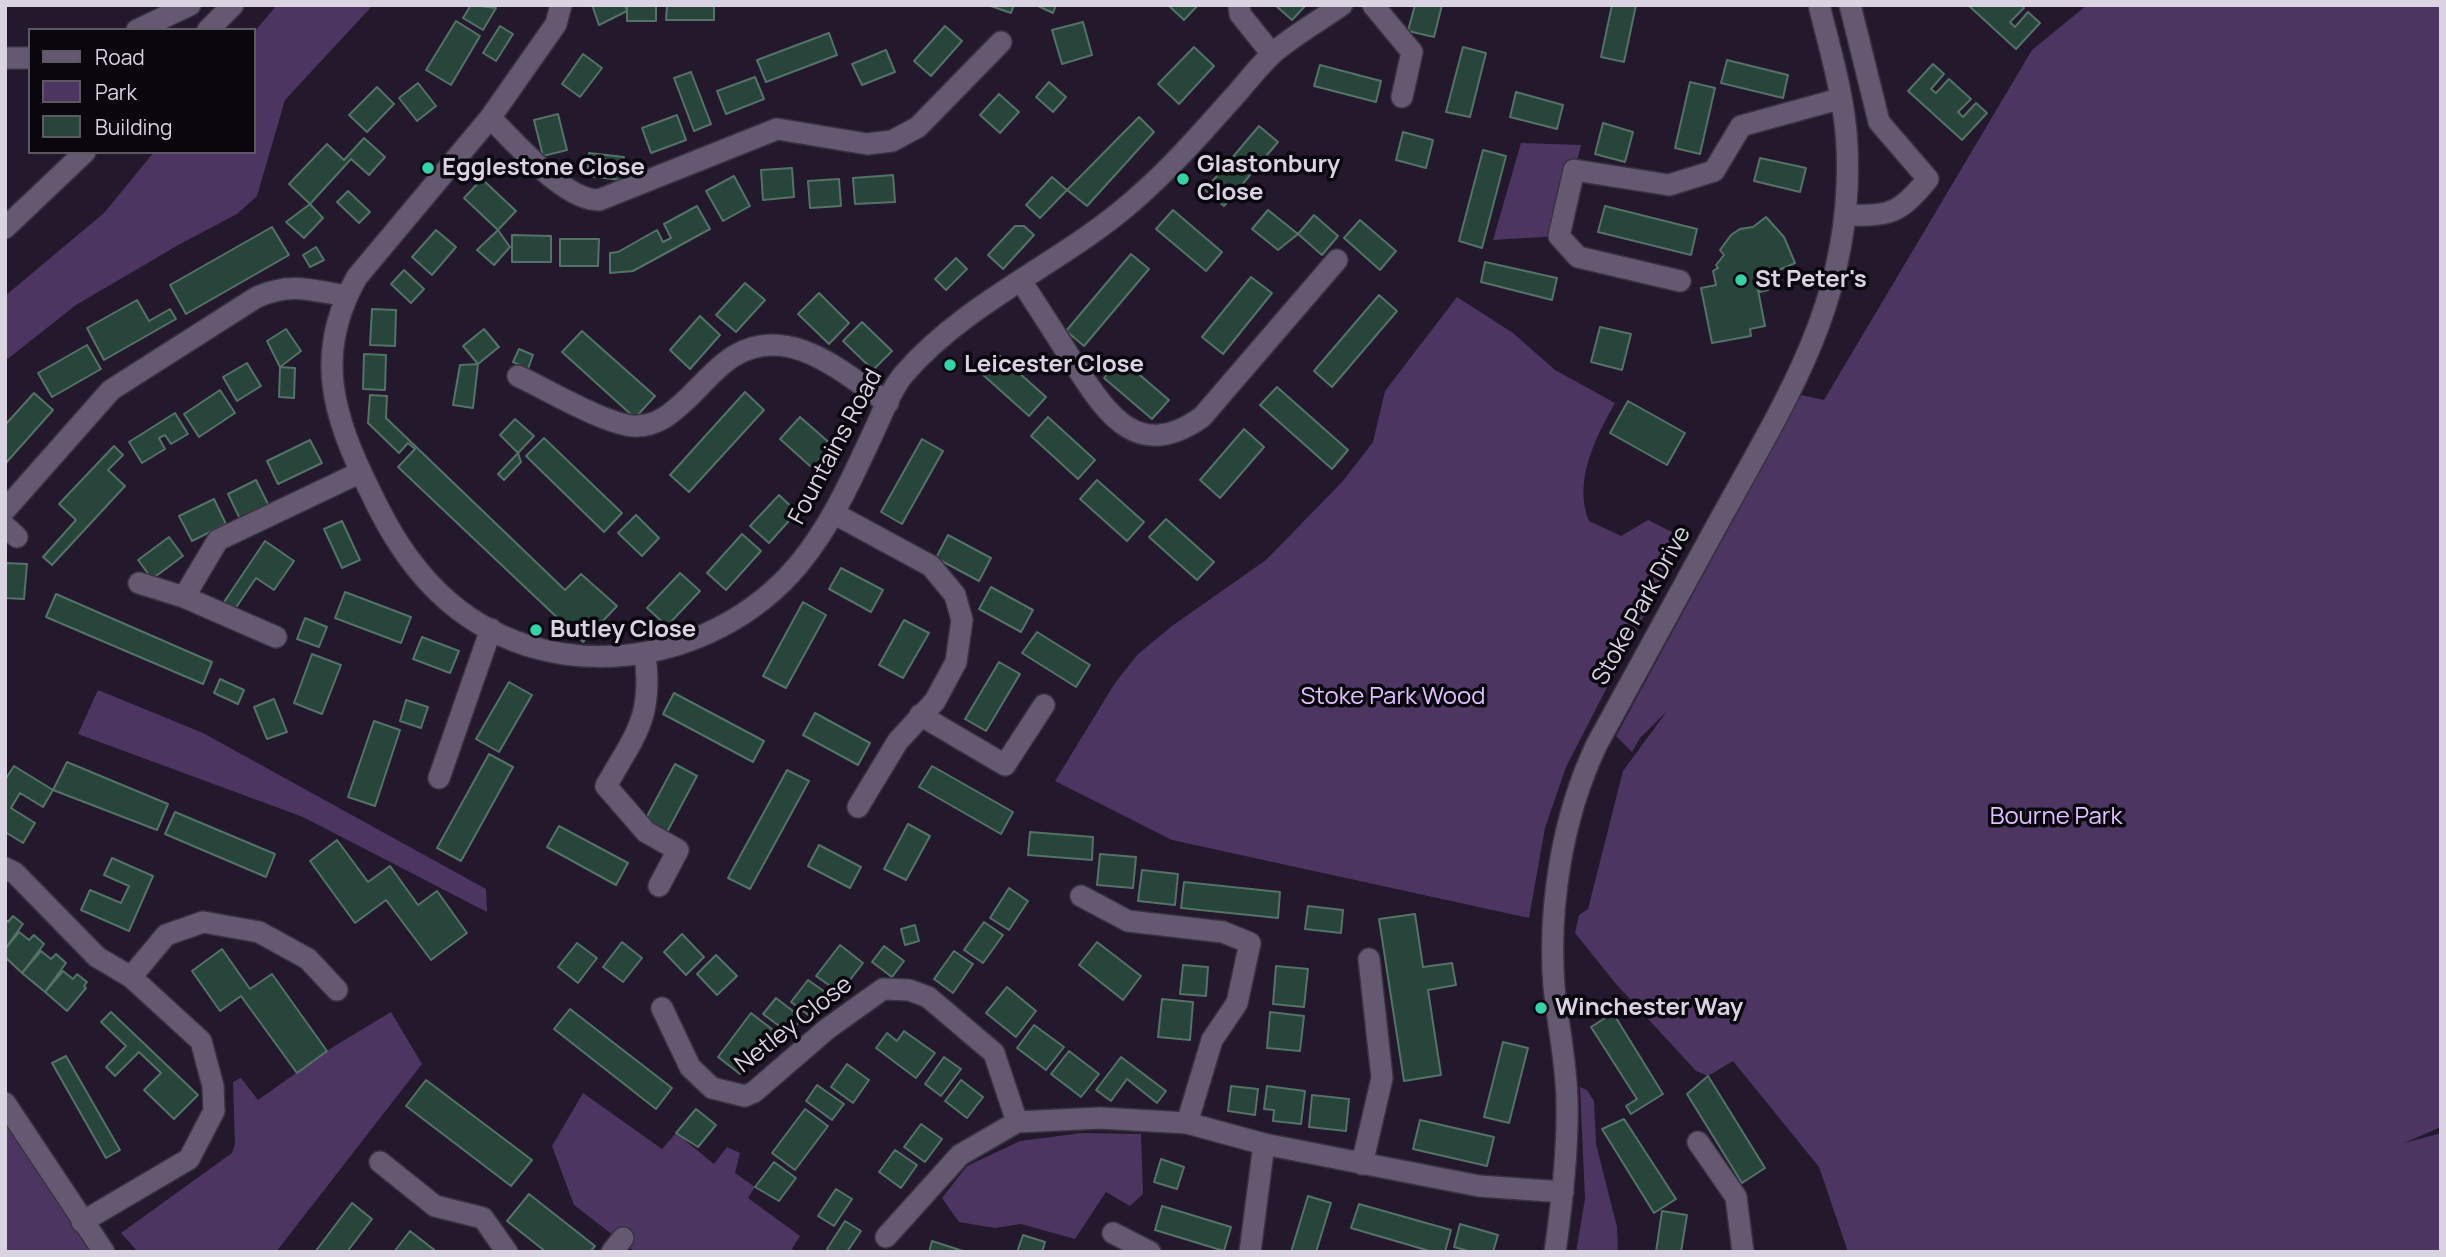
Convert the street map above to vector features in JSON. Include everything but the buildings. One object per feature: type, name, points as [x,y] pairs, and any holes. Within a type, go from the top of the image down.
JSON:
[{"type":"street","points":[[141,28],[190,5]]},
{"type":"street","points":[[210,28],[233,5]]},
{"type":"street","name":"Fountains Road","points":[[561,5],[556,24],[490,118],[357,277],[346,296],[335,336],[330,373],[340,421],[395,542],[438,593],[491,629],[540,649],[592,657],[645,654],[699,639],[758,605],[800,563],[835,514],[902,376],[956,326],[1131,204],[1201,134],[1272,54],[1342,5]]},
{"type":"street","points":[[1239,5],[1240,14],[1272,54]]},
{"type":"street","points":[[1373,5],[1412,52],[1402,97]]},
{"type":"street","name":"Stoke Park Drive","points":[[1555,1252],[1563,1192],[1567,1102],[1554,985],[1555,913],[1573,808],[1583,772],[1597,744],[1802,369],[1825,315],[1840,255],[1845,215],[1847,144],[1819,5]]},
{"type":"street","points":[[1845,215],[1884,216],[1908,203],[1928,179],[1879,122],[1850,5]]},
{"type":"street","points":[[490,118],[569,192],[589,200],[599,200],[777,129],[867,144],[905,135],[918,127],[1001,42]]},
{"type":"street","points":[[5,58],[28,58]]},
{"type":"street","points":[[1680,281],[1578,257],[1559,236],[1574,170],[1669,185],[1714,171],[1741,126],[1839,99]]},
{"type":"street","points":[[5,228],[83,154]]},
{"type":"street","points":[[1021,281],[1105,411],[1126,427],[1162,434],[1183,429],[1202,418],[1337,260]]},
{"type":"street","points":[[5,510],[111,390],[257,297],[277,288],[297,287],[346,296]]},
{"type":"street","points":[[518,376],[614,422],[646,425],[672,413],[731,357],[754,347],[779,345],[815,355],[888,403]]},
{"type":"street","points":[[184,597],[218,540],[361,472]]},
{"type":"street","points":[[835,514],[931,566],[956,595],[962,633],[956,662],[935,701],[898,741],[858,807]]},
{"type":"street","points":[[139,583],[184,597],[276,638]]},
{"type":"street","points":[[439,778],[491,629]]},
{"type":"street","points":[[645,654],[649,685],[644,720],[606,786],[646,832],[678,850],[659,886]]},
{"type":"street","points":[[920,715],[1005,765],[1044,705]]},
{"type":"street","points":[[5,868],[15,873],[97,957],[131,977],[201,1041],[213,1086],[214,1111],[189,1159],[82,1222]]},
{"type":"street","points":[[1080,896],[1129,921],[1223,932],[1250,943],[1237,1003],[1212,1040],[1187,1123]]},
{"type":"street","points":[[131,977],[166,935],[203,922],[259,932],[308,959],[337,990]]},
{"type":"street","points":[[1362,1164],[1382,1078],[1369,959]]},
{"type":"street","name":"Netley Close","points":[[662,1008],[690,1067],[712,1088],[745,1096],[754,1092],[827,1029],[883,989],[909,990],[928,997],[994,1054],[1017,1122]]},
{"type":"street","points":[[5,1103],[104,1252]]},
{"type":"street","points":[[886,1237],[960,1155],[1017,1122],[1100,1118],[1187,1123],[1264,1144],[1479,1186],[1563,1192]]},
{"type":"street","points":[[1698,1142],[1736,1197],[1743,1252]]},
{"type":"street","points":[[1250,1252],[1264,1144]]},
{"type":"street","points":[[380,1162],[435,1206],[483,1218],[508,1252]]},
{"type":"street","points":[[1113,1233],[1150,1252]]},
{"type":"green space","points":[[277,5],[373,5],[285,100],[257,196],[237,214],[76,305],[5,361],[5,296],[104,213],[152,154],[256,154],[256,30]]},
{"type":"green space","name":"Bourne Park","points":[[2087,5],[2441,5],[2441,1127],[2404,1143],[2441,1133],[2441,1252],[1848,1252],[1819,1167],[1733,1061],[1708,1076],[1696,1071],[1616,984],[1575,933],[1579,915],[1588,909],[1623,771],[1667,711],[1640,738],[1632,752],[1616,736],[1801,395],[1824,400],[2032,50]]},
{"type":"green space","points":[[1521,143],[1581,145],[1559,236],[1493,240]]},
{"type":"green space","name":"Stoke Park Wood","points":[[1457,297],[1513,333],[1555,370],[1615,403],[1588,461],[1584,491],[1589,521],[1621,536],[1648,520],[1684,538],[1566,767],[1545,828],[1529,918],[1172,840],[1055,781],[1115,683],[1137,655],[1172,626],[1266,560],[1343,481],[1373,442],[1385,391]]},
{"type":"green space","points":[[98,690],[203,733],[486,889],[487,912],[303,817],[78,734]]},
{"type":"green space","points":[[391,1012],[422,1064],[276,1252],[138,1252],[121,1233],[232,1153],[235,1144],[233,1082],[241,1078],[258,1100],[333,1047]]},
{"type":"green space","points":[[1580,1087],[1587,1090],[1594,1101],[1596,1144],[1617,1227],[1618,1252],[1576,1252],[1585,1199]]},
{"type":"green space","points":[[583,1093],[662,1149],[676,1133],[714,1164],[727,1147],[740,1153],[735,1173],[755,1187],[748,1198],[800,1236],[792,1249],[795,1252],[635,1252],[574,1205],[552,1146]]},
{"type":"green space","points":[[5,1102],[108,1252],[5,1252]]},
{"type":"green space","points":[[1082,1133],[1141,1134],[1143,1194],[1130,1206],[1106,1192],[1075,1239],[1021,1224],[995,1228],[959,1222],[942,1198],[967,1166],[1020,1141]]},
{"type":"place","name":"Egglestone Close","points":[[428,168]]},
{"type":"place","name":"Glastonbury Close","points":[[1183,179]]},
{"type":"place","name":"St Peter's","points":[[1741,280]]},
{"type":"place","name":"Leicester Close","points":[[950,365]]},
{"type":"place","name":"Butley Close","points":[[536,630]]},
{"type":"place","name":"Winchester Way","points":[[1541,1008]]}]
